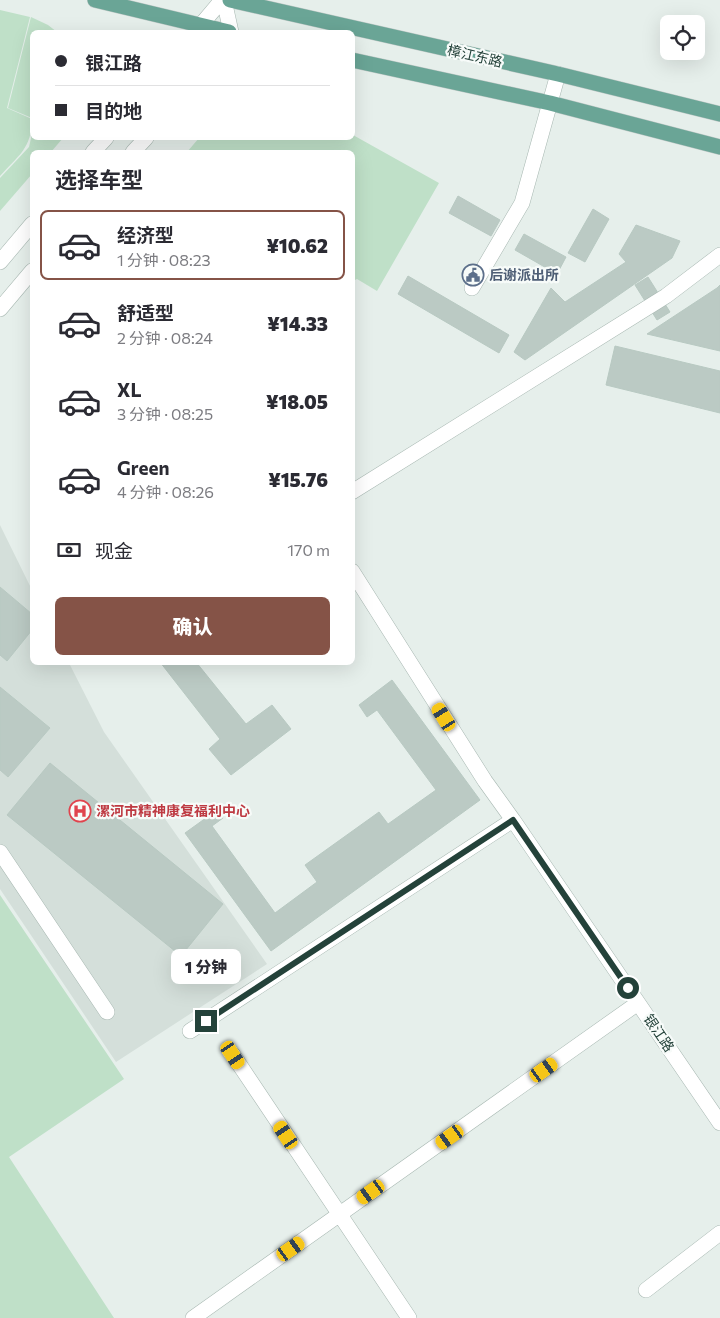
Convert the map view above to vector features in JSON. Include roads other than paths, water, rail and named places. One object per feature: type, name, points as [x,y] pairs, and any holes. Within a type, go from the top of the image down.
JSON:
[{"type":"main road","points":[[96,0],[197,29]]},
{"type":"main road","name":"樟江东路","points":[[230,0],[558,74],[720,114]]},
{"type":"main road","points":[[355,61],[550,103],[720,147]]},
{"type":"street","points":[[197,29],[223,0]]},
{"type":"street","points":[[223,0],[230,30]]},
{"type":"street","points":[[472,288],[522,203],[558,74]]},
{"type":"street","points":[[95,150],[104,140]]},
{"type":"street","points":[[135,150],[144,140]]},
{"type":"street","points":[[0,262],[30,226]]},
{"type":"street","points":[[355,490],[666,296],[720,255]]},
{"type":"street","points":[[0,309],[30,273]]},
{"type":"street","name":"银江路","points":[[355,576],[484,782],[513,820],[720,1123]]},
{"type":"street","points":[[190,1032],[513,820]]},
{"type":"street","points":[[0,852],[107,1012]]},
{"type":"street","points":[[193,1318],[638,1003]]},
{"type":"street","points":[[233,1055],[409,1318]]},
{"type":"street","points":[[646,1290],[720,1233]]},
{"type":"place","name":"后谢派出所","points":[[473,275]]},
{"type":"place","name":"漯河市精神康复福利中心","points":[[80,811]]}]
